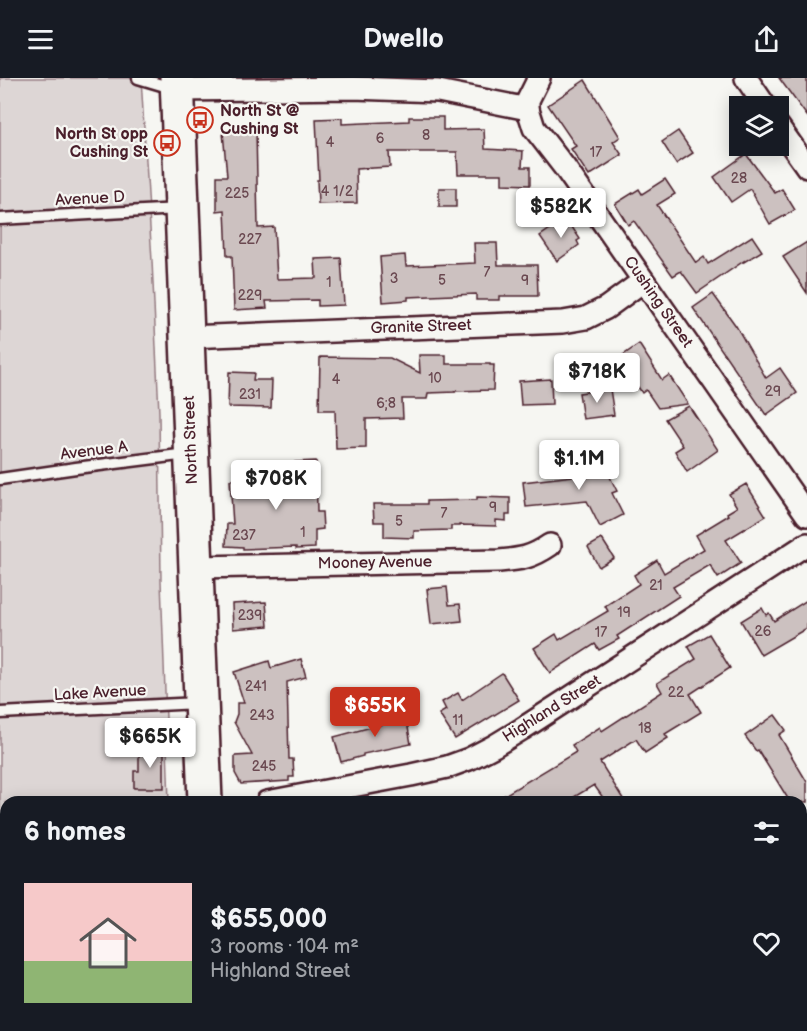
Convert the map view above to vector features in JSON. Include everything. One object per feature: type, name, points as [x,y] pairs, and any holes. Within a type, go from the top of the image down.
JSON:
[{"type":"highway","name":"North Street","points":[[178,84],[205,796]]},
{"type":"street","points":[[178,84],[438,91],[528,109],[528,100],[539,78]]},
{"type":"street","points":[[746,78],[758,96]]},
{"type":"street","name":"Cushing Street","points":[[528,109],[534,128],[807,515]]},
{"type":"street","points":[[789,142],[807,167]]},
{"type":"street","name":"Granite Street","points":[[187,337],[563,322],[586,318],[606,308],[643,281]]},
{"type":"street","name":"Highland Street","points":[[300,796],[411,776],[469,759],[548,713],[807,544]]},
{"type":"street","name":"Mooney Avenue","points":[[196,567],[499,561],[538,554],[550,545]]},
{"type":"lane","points":[[138,78],[178,84]]},
{"type":"lane","name":"Avenue D","points":[[0,219],[182,209]]},
{"type":"lane","name":"Avenue A","points":[[0,479],[192,453]]},
{"type":"lane","name":"Lake Avenue","points":[[0,713],[201,703]]},
{"type":"shaded area","points":[[0,78],[141,78],[159,413],[161,581],[169,796],[0,796]]},
{"type":"building","points":[[779,78],[807,78],[807,116]]},
{"type":"building","points":[[585,80],[620,137],[613,142],[622,155],[589,176],[571,149],[576,146],[548,105]]},
{"type":"building","points":[[409,117],[443,117],[443,130],[484,129],[485,149],[523,151],[522,167],[530,167],[530,185],[502,184],[502,174],[458,174],[457,152],[389,152],[390,167],[356,169],[357,203],[318,204],[316,119],[342,118],[342,124],[409,121]]},
{"type":"building","points":[[256,130],[258,228],[274,227],[277,279],[316,278],[315,259],[341,258],[344,305],[318,306],[318,300],[266,301],[267,308],[234,310],[232,256],[227,256],[225,210],[217,211],[217,176],[227,176],[223,132]]},
{"type":"building","points":[[678,131],[693,153],[676,164],[662,142]]},
{"type":"building","points":[[743,156],[747,156],[775,193],[782,189],[795,210],[770,224],[750,189],[731,202],[714,177]]},
{"type":"building","points":[[665,179],[675,194],[657,205],[696,263],[704,257],[708,264],[752,236],[762,251],[697,293],[681,271],[673,276],[634,221],[628,225],[615,204],[639,189],[642,194]]},
{"type":"building","points":[[439,188],[456,188],[456,207],[439,207]]},
{"type":"building","points":[[566,218],[580,239],[577,241],[579,245],[557,261],[540,236]]},
{"type":"building","points":[[807,242],[807,293],[783,257]]},
{"type":"building","points":[[474,243],[497,243],[498,265],[537,265],[538,296],[499,296],[499,300],[476,300],[476,294],[408,297],[408,300],[383,302],[380,257],[405,255],[406,266],[475,263]]},
{"type":"building","points":[[713,294],[736,326],[766,378],[780,368],[797,393],[766,415],[693,308]]},
{"type":"building","points":[[639,344],[662,380],[669,375],[688,404],[658,408],[646,390],[642,393],[619,358]]},
{"type":"building","points":[[419,355],[446,355],[446,364],[494,365],[493,390],[428,393],[427,399],[402,399],[403,418],[366,419],[366,448],[336,449],[335,410],[319,410],[320,357],[390,358],[420,373]]},
{"type":"building","points":[[229,372],[254,373],[253,380],[272,380],[271,408],[228,407]]},
{"type":"building","points":[[551,379],[552,404],[521,405],[519,381]]},
{"type":"building","points":[[610,389],[614,415],[583,419],[579,393]]},
{"type":"building","points":[[689,406],[718,450],[687,472],[675,451],[683,446],[665,419]]},
{"type":"building","points":[[598,453],[617,491],[612,493],[623,515],[600,527],[587,501],[526,507],[523,482],[582,475],[576,464]]},
{"type":"building","points":[[316,461],[317,512],[322,512],[323,529],[315,530],[315,548],[243,549],[243,547],[226,546],[227,524],[233,524],[230,480],[295,476],[295,462]]},
{"type":"building","points":[[746,484],[766,516],[726,540],[741,563],[718,578],[710,565],[673,587],[679,596],[617,636],[619,639],[599,650],[595,644],[550,673],[534,648],[556,634],[559,640],[608,611],[605,606],[639,584],[634,575],[657,560],[664,573],[704,549],[696,535],[729,515],[727,513],[737,507],[729,494]]},
{"type":"building","points":[[477,497],[510,498],[510,515],[506,515],[506,521],[496,520],[496,526],[460,525],[451,526],[451,530],[414,531],[414,538],[384,537],[384,522],[374,522],[373,504],[427,504],[427,501],[477,500]]},
{"type":"building","points":[[602,539],[614,558],[599,567],[588,547]]},
{"type":"building","points":[[447,587],[449,605],[460,604],[462,621],[431,624],[427,589]]},
{"type":"building","points":[[807,600],[807,628],[761,655],[741,621],[762,608],[766,615],[769,613],[774,621]]},
{"type":"building","points":[[266,602],[268,626],[233,629],[232,604]]},
{"type":"building","points":[[709,634],[730,668],[690,694],[701,712],[665,734],[668,738],[645,753],[636,739],[600,762],[621,796],[602,796],[594,785],[576,796],[503,796],[576,752],[572,745],[600,727],[602,731],[662,692],[657,683],[696,659],[688,646]]},
{"type":"building","points":[[301,659],[306,677],[287,682],[289,759],[293,759],[294,777],[289,777],[289,781],[241,784],[235,773],[235,756],[252,755],[234,722],[237,703],[244,703],[234,672],[269,661],[271,668]]},
{"type":"building","points":[[502,673],[519,700],[455,739],[439,714],[446,710],[442,702],[458,693],[462,700]]},
{"type":"building","points":[[405,711],[411,744],[363,754],[363,756],[341,762],[334,737],[383,724],[382,716]]},
{"type":"building","points":[[775,715],[786,730],[779,735],[807,782],[807,796],[786,796],[758,750],[756,751],[745,736]]},
{"type":"building","points":[[164,749],[164,788],[134,788],[134,771],[139,771],[139,750]]},
{"type":"place","name":"North St @ Cushing St","points":[[200,120]]},
{"type":"place","name":"North St opp Cushing St","points":[[167,143]]}]
